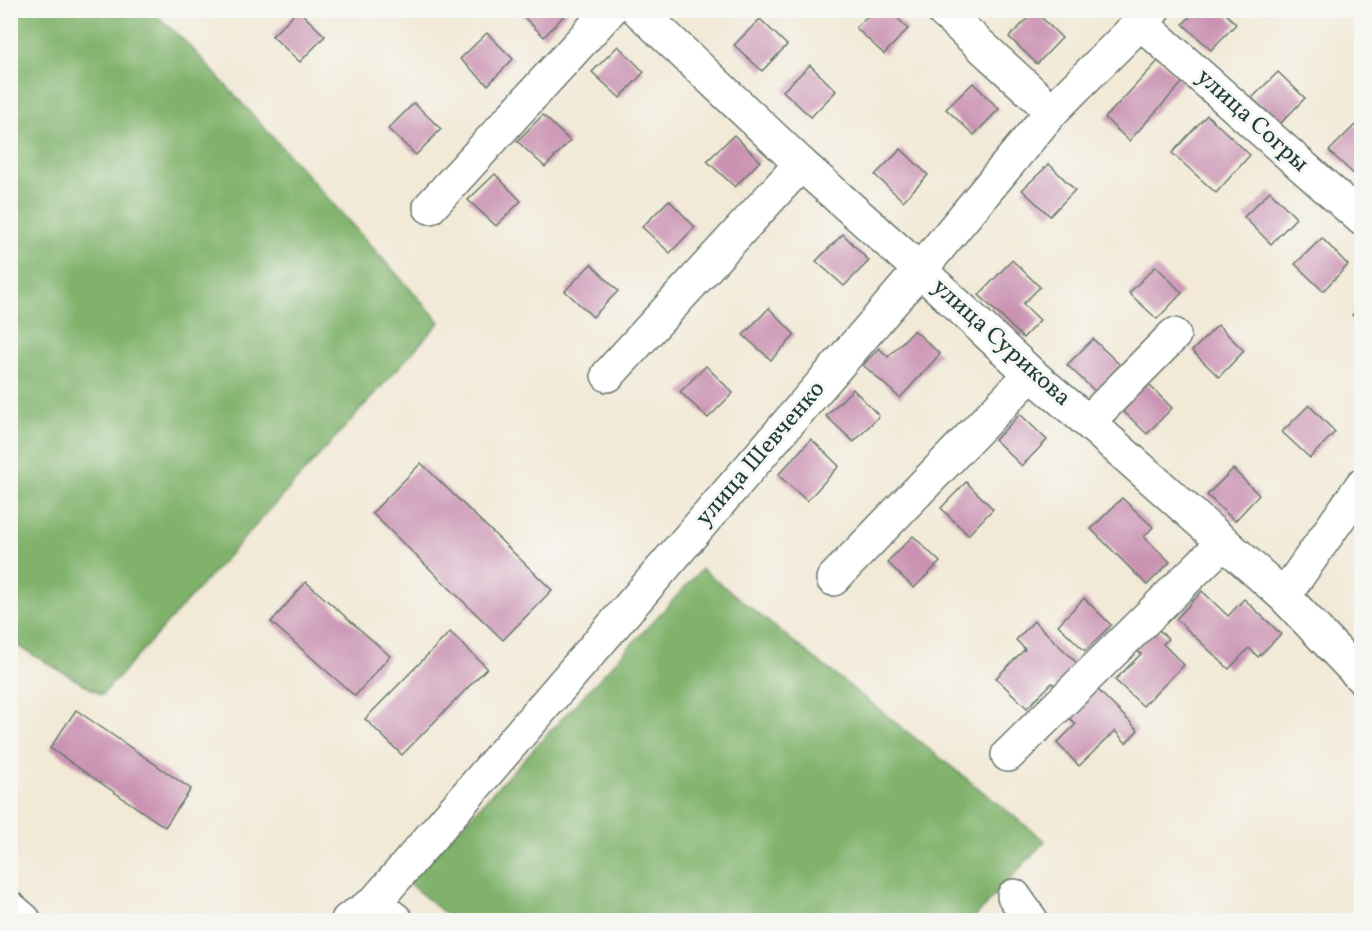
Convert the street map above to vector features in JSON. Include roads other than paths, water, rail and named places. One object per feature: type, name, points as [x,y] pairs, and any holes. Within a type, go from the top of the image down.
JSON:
[{"type":"street","points":[[430,207],[610,10]]},
{"type":"street","name":"улица Сурикова","points":[[638,10],[801,164],[920,270],[1031,374],[1284,596],[1362,678]]},
{"type":"street","points":[[942,10],[1052,111]]},
{"type":"street","name":"улица Шевченко","points":[[348,921],[385,912],[1052,111],[1147,17]]},
{"type":"street","name":"улица Согры","points":[[1147,17],[1362,219]]},
{"type":"street","points":[[608,375],[801,164]]},
{"type":"street","points":[[1088,422],[1174,335]]},
{"type":"street","points":[[833,579],[1031,374]]},
{"type":"street","points":[[1284,596],[1362,485]]},
{"type":"street","points":[[1008,755],[1224,542]]},
{"type":"street","points":[[10,908],[24,921]]}]
